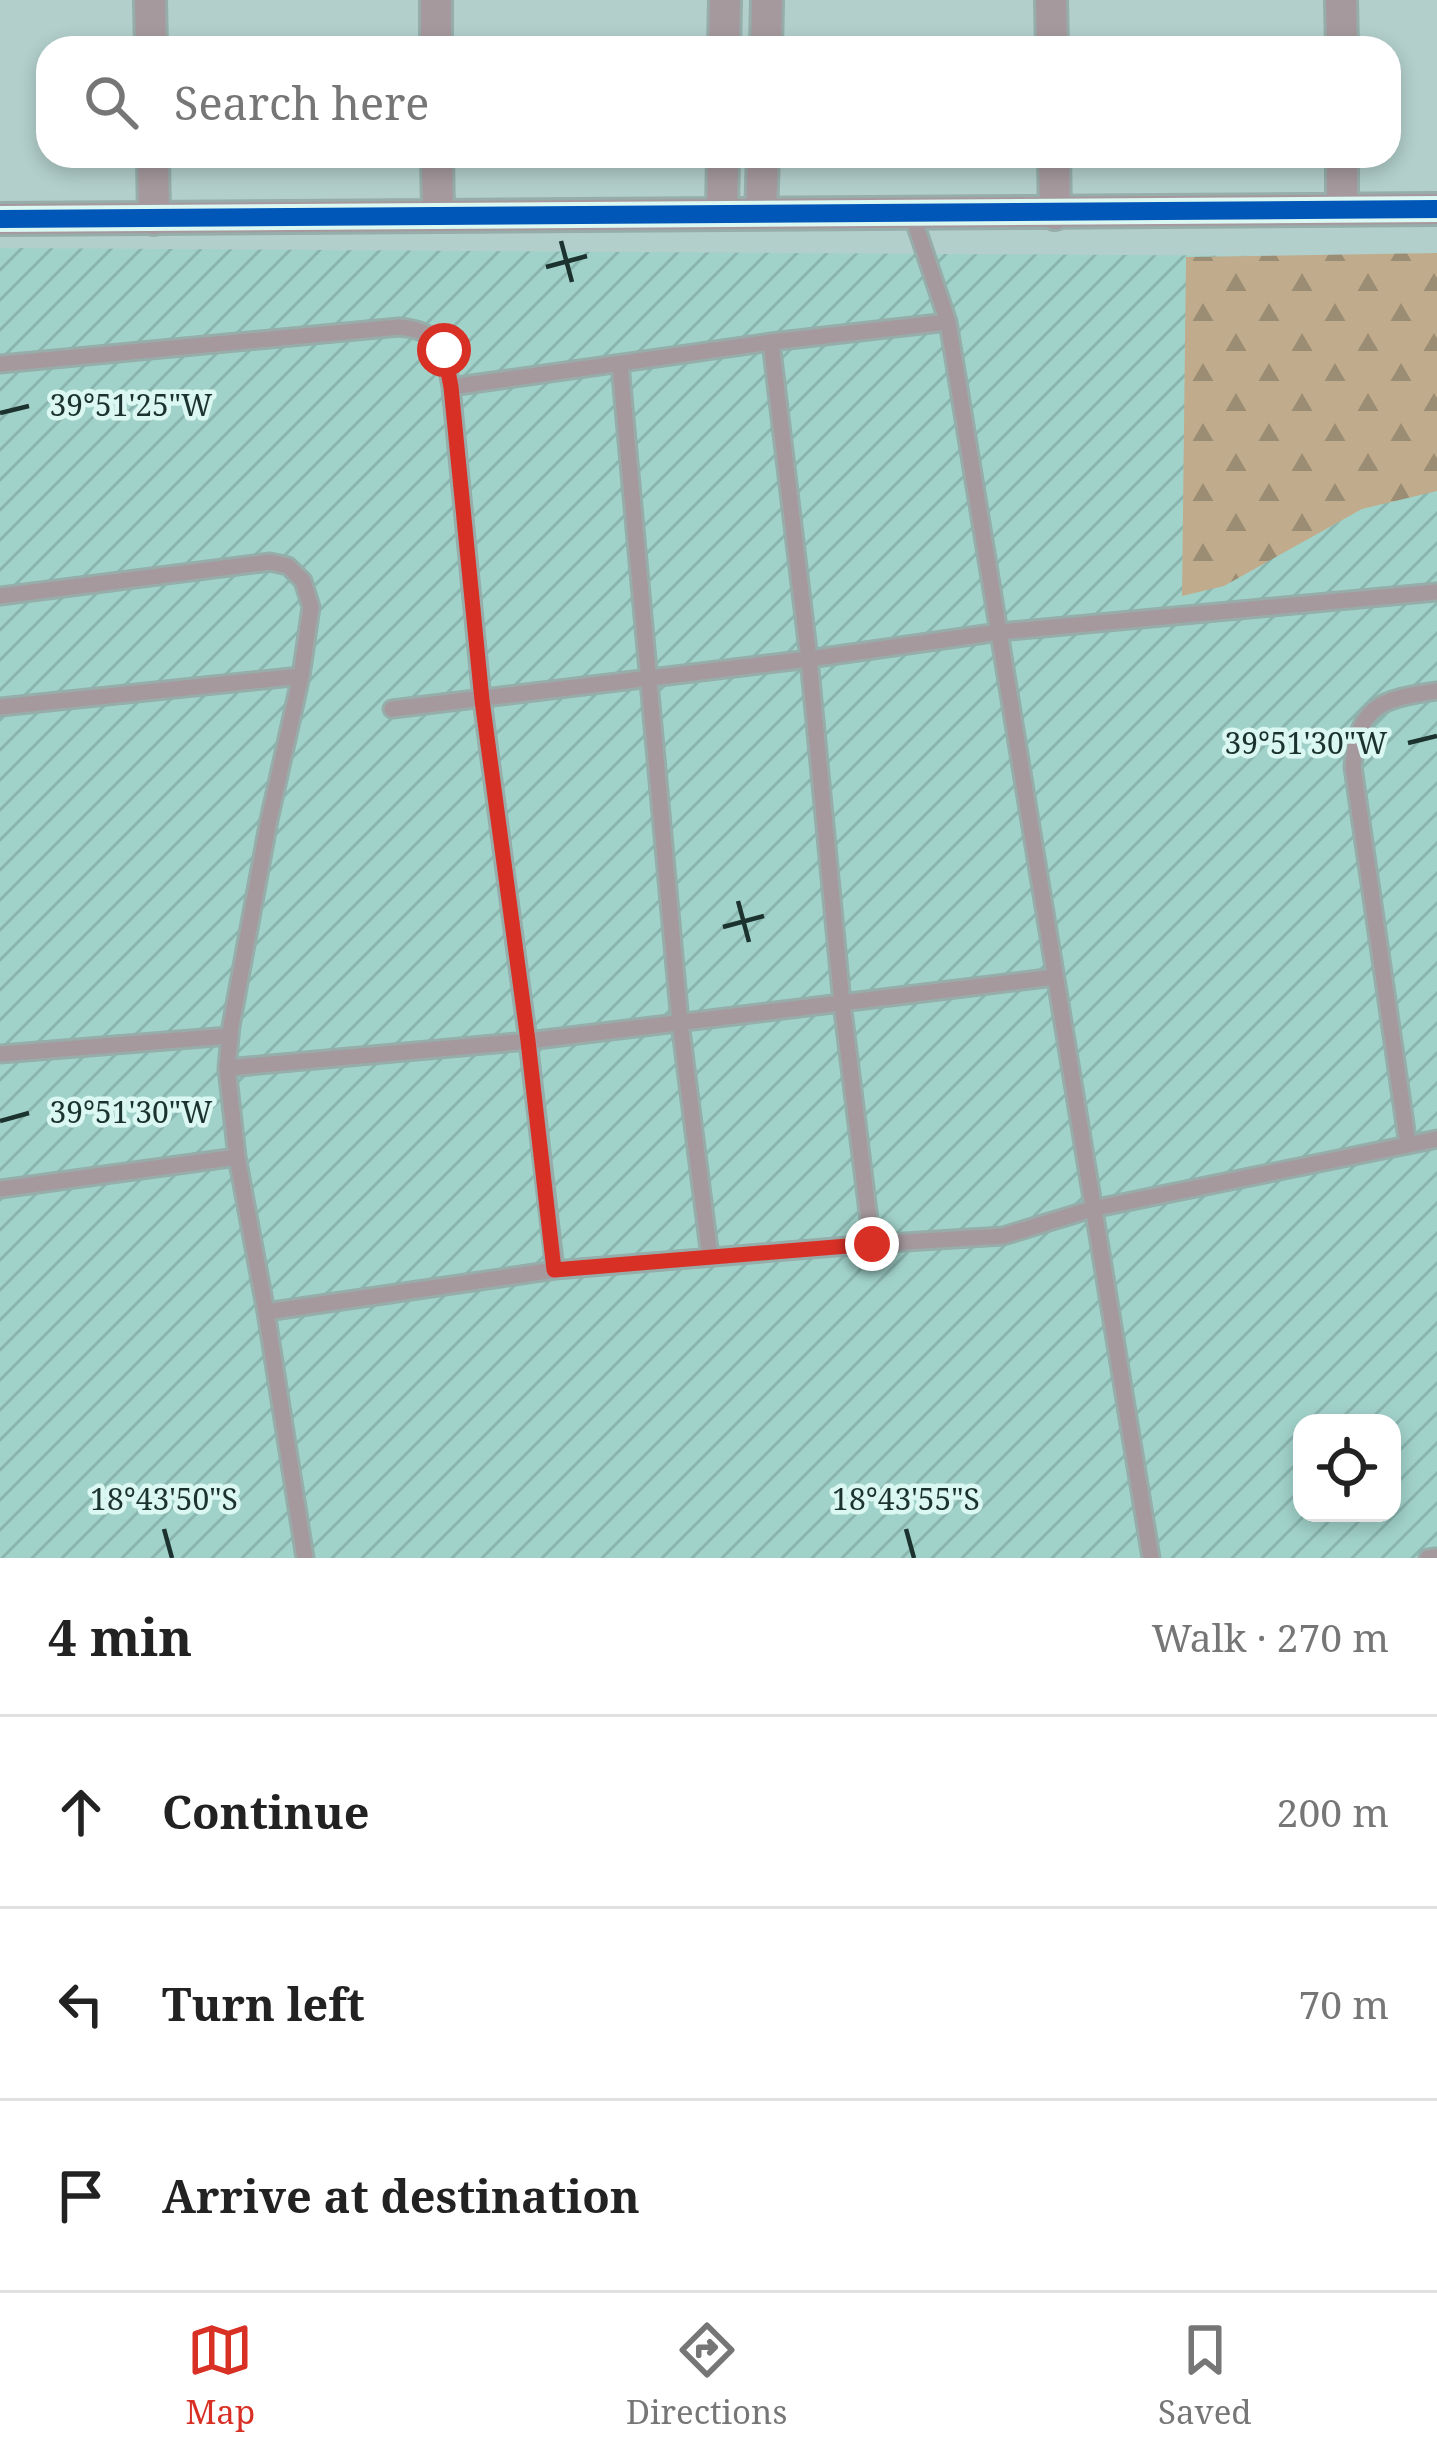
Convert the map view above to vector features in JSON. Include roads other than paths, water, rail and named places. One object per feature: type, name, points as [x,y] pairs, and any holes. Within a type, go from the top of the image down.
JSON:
[{"type":"street","points":[[150,0],[151,36]]},
{"type":"street","points":[[436,0],[436,36]]},
{"type":"street","points":[[724,36],[725,0]]},
{"type":"street","points":[[766,36],[767,0]]},
{"type":"street","points":[[1051,0],[1052,36]]},
{"type":"street","points":[[1341,0],[1342,36]]},
{"type":"street","points":[[152,168],[154,219]]},
{"type":"street","points":[[437,168],[438,214]]},
{"type":"street","points":[[722,212],[723,168]]},
{"type":"street","points":[[761,213],[763,168]]},
{"type":"street","points":[[1054,168],[1055,214]]},
{"type":"street","points":[[1342,168],[1342,211]]},
{"type":"street","points":[[0,219],[1437,209]]},
{"type":"lane","points":[[911,211],[948,322],[1151,1558]]},
{"type":"lane","points":[[451,387],[948,322]]},
{"type":"lane","points":[[0,364],[399,327],[430,334],[444,350],[482,700],[554,1270]]},
{"type":"lane","points":[[771,342],[872,1244]]},
{"type":"lane","points":[[620,364],[680,1022],[710,1257]]},
{"type":"lane","points":[[0,596],[250,563],[288,566],[303,580],[311,607],[301,676],[269,820],[227,1068],[237,1157],[305,1558]]},
{"type":"lane","points":[[392,710],[998,632],[1437,592]]},
{"type":"lane","points":[[0,707],[301,676]]},
{"type":"lane","points":[[1408,1145],[1353,767],[1354,741],[1372,708],[1389,700],[1437,692]]},
{"type":"lane","points":[[227,1068],[528,1041],[1055,977]]},
{"type":"lane","points":[[0,1054],[229,1036]]},
{"type":"lane","points":[[266,1312],[554,1270],[1004,1236],[1092,1209],[1437,1139]]},
{"type":"lane","points":[[0,1190],[237,1157]]}]
